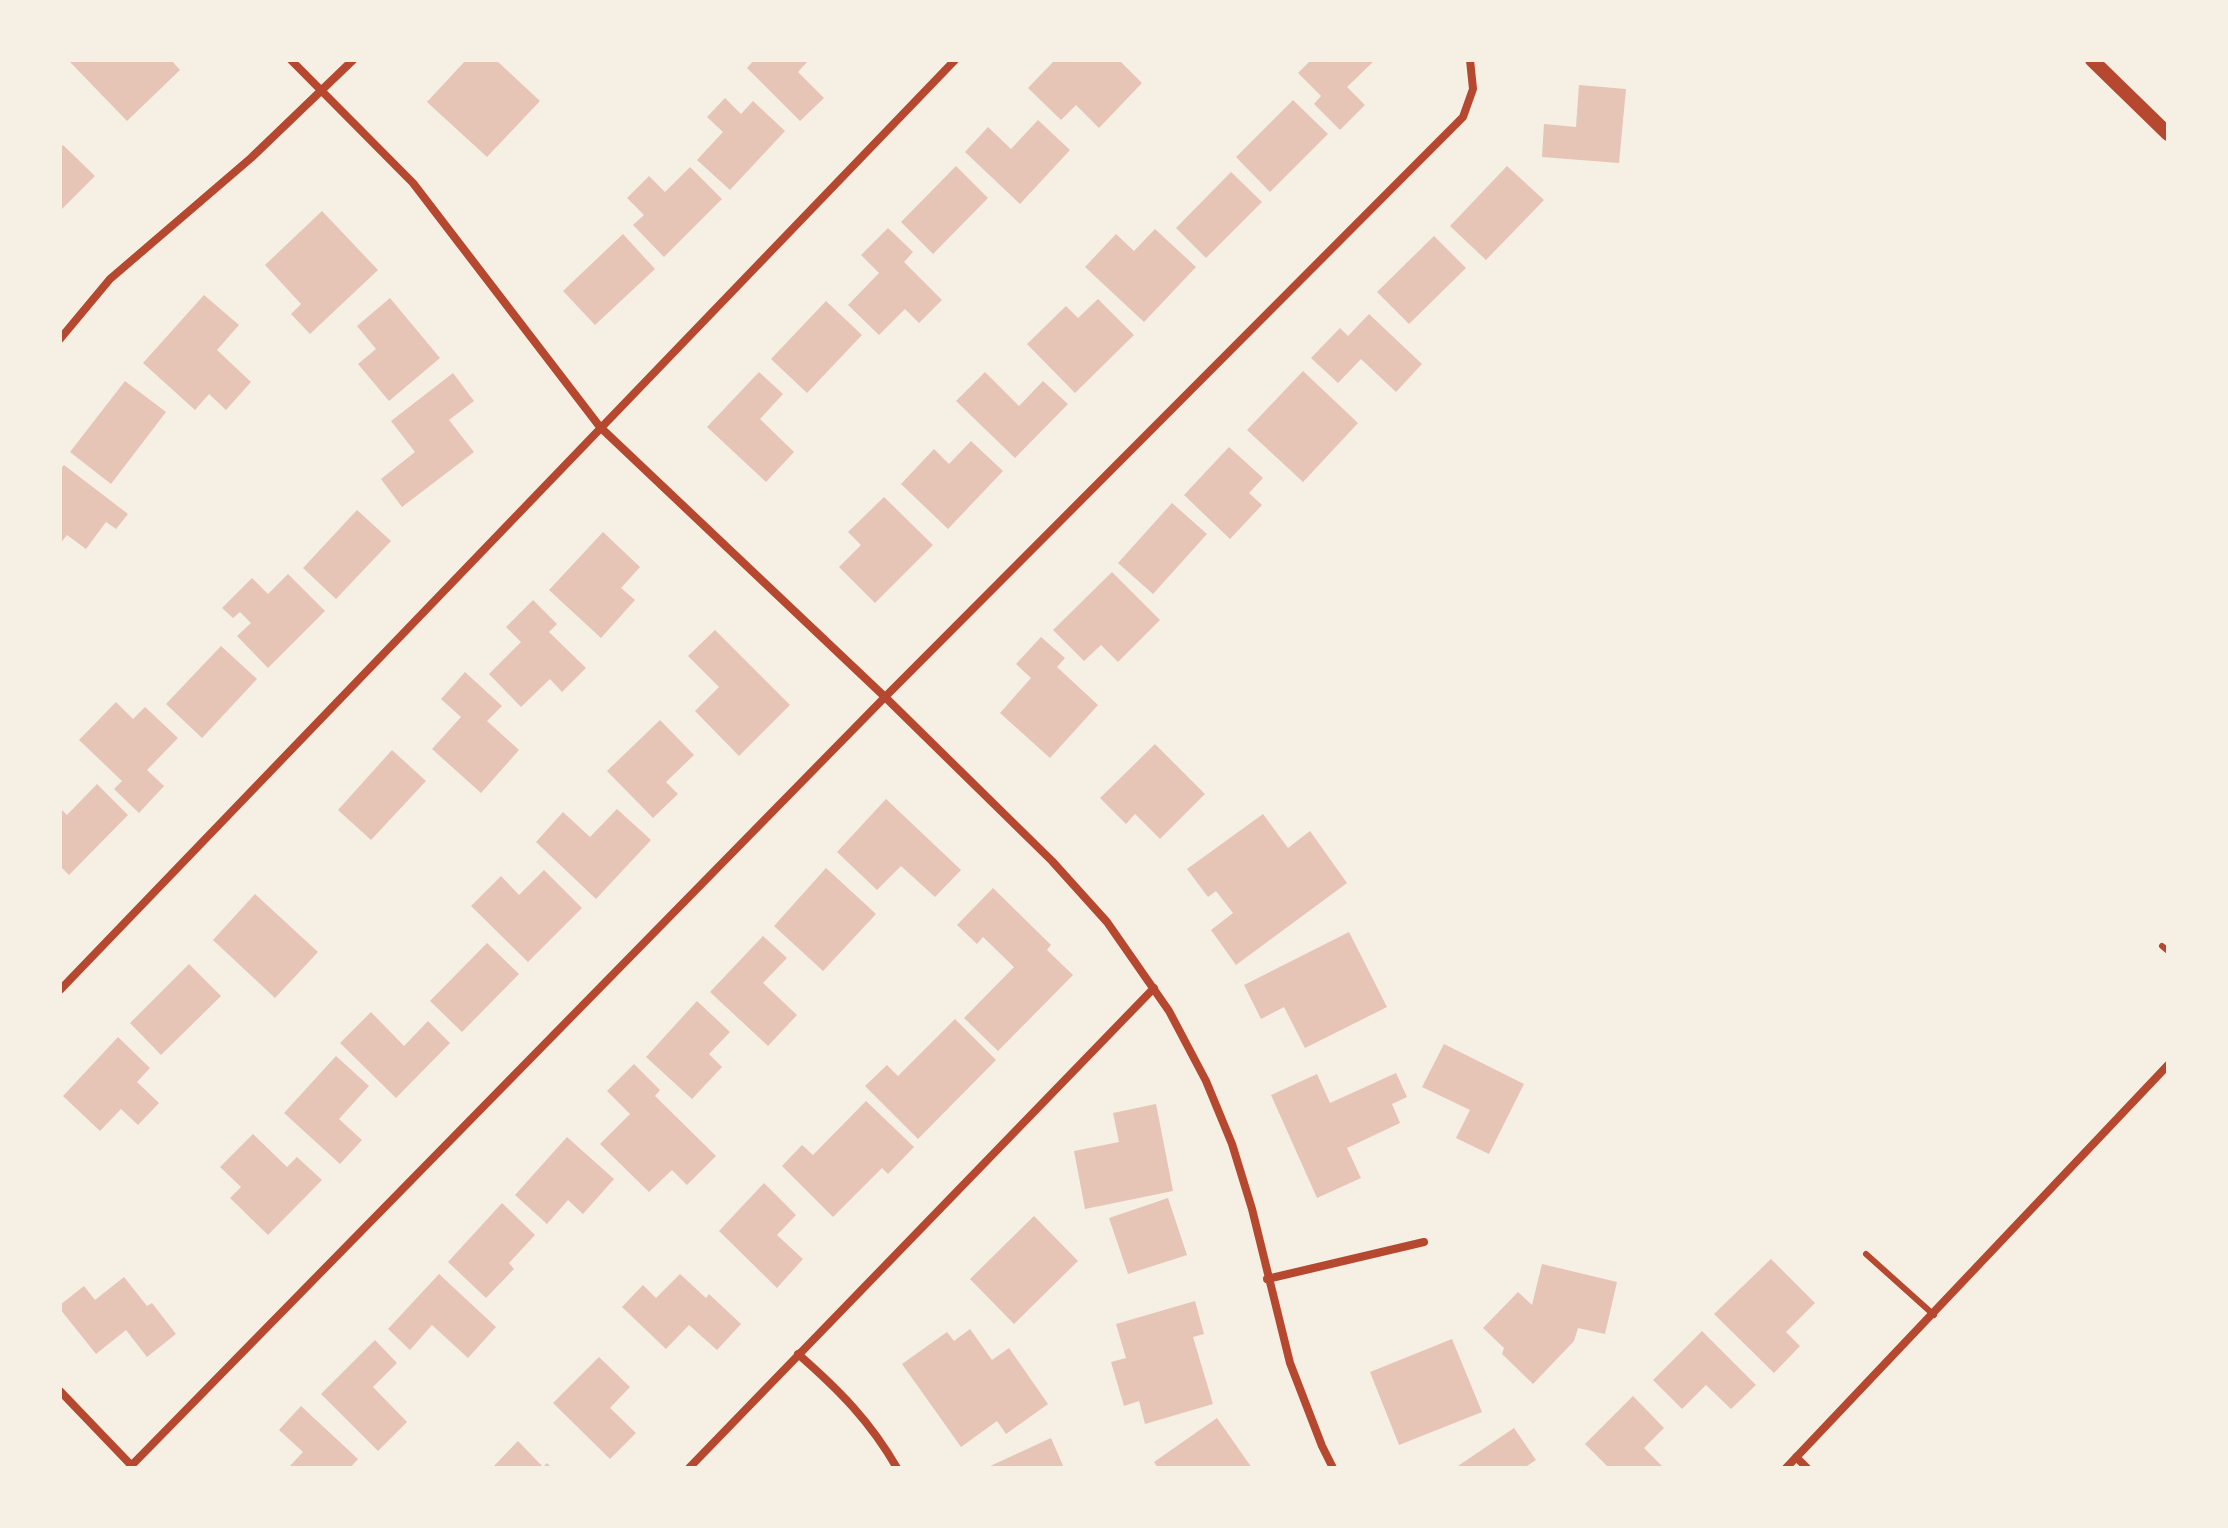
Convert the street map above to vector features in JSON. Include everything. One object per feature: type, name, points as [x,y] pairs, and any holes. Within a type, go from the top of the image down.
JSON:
[{"type":"street","points":[[291,60],[413,183],[600,427],[885,697],[1052,861],[1107,922],[1154,988],[1206,1081],[1232,1144],[1252,1209],[1290,1363],[1333,1468]]},
{"type":"street","points":[[60,339],[110,279],[251,158],[353,60]]},
{"type":"street","points":[[60,990],[955,60]]},
{"type":"street","points":[[60,1391],[92,1422],[130,1467],[885,697],[1463,117],[1473,89],[1470,60]]},
{"type":"street","points":[[2092,60],[2168,134]]},
{"type":"street","points":[[689,1468],[1154,988]]},
{"type":"street","points":[[1786,1468],[2168,1065]]},
{"type":"street","points":[[1267,1279],[1424,1242]]},
{"type":"street","points":[[798,1354],[842,1392],[878,1435],[897,1468]]},
{"type":"street","points":[[1796,1457],[1807,1468]]},
{"type":"lane","points":[[1866,1254],[1934,1315]]},
{"type":"building","points":[[171,60],[180,70],[127,121],[70,62]]},
{"type":"building","points":[[466,60],[496,60],[540,101],[487,157],[427,102]]},
{"type":"building","points":[[754,60],[809,60],[798,72],[824,98],[800,121],[747,68]]},
{"type":"building","points":[[1051,60],[1119,60],[1142,83],[1099,128],[1076,105],[1061,120],[1028,88],[1053,62]]},
{"type":"building","points":[[1311,60],[1375,60],[1347,87],[1365,105],[1340,130],[1314,104],[1321,96],[1298,73]]},
{"type":"building","points":[[1579,85],[1626,89],[1619,163],[1542,157],[1544,124],[1576,127]]},
{"type":"building","points":[[725,98],[741,114],[753,101],[785,131],[730,190],[697,160],[723,132],[707,117]]},
{"type":"building","points":[[1293,100],[1328,134],[1270,192],[1236,157]]},
{"type":"building","points":[[1038,120],[1070,150],[1020,204],[965,152],[988,127],[1011,149]]},
{"type":"building","points":[[63,145],[95,176],[60,211],[60,148]]},
{"type":"building","points":[[956,166],[988,198],[933,254],[901,222]]},
{"type":"building","points":[[1507,166],[1544,200],[1486,260],[1450,226]]},
{"type":"building","points":[[690,167],[722,199],[664,257],[633,225],[644,215],[627,198],[649,176],[665,192]]},
{"type":"building","points":[[1231,172],[1262,202],[1206,258],[1176,228]]},
{"type":"building","points":[[322,211],[378,270],[310,334],[291,314],[301,304],[265,265]]},
{"type":"building","points":[[888,228],[913,252],[904,262],[942,300],[919,323],[905,309],[879,335],[848,305],[879,273],[861,255]]},
{"type":"building","points":[[1155,229],[1196,267],[1144,322],[1085,267],[1116,234],[1134,251]]},
{"type":"building","points":[[623,234],[655,269],[595,325],[563,291]]},
{"type":"building","points":[[1434,236],[1466,268],[1409,324],[1377,292]]},
{"type":"building","points":[[204,295],[239,325],[217,350],[251,382],[226,410],[209,394],[195,410],[143,363]]},
{"type":"building","points":[[390,298],[440,358],[389,401],[358,364],[376,349],[357,326]]},
{"type":"building","points":[[1098,299],[1134,335],[1075,393],[1027,344],[1066,306],[1078,318]]},
{"type":"building","points":[[826,301],[862,335],[807,393],[771,359]]},
{"type":"building","points":[[1369,314],[1422,364],[1396,392],[1361,359],[1338,383],[1311,358],[1340,328],[1348,336]]},
{"type":"building","points":[[1303,371],[1358,423],[1303,482],[1247,430]]},
{"type":"building","points":[[759,372],[783,394],[760,419],[794,452],[766,482],[707,427]]},
{"type":"building","points":[[985,372],[1019,406],[1043,381],[1068,404],[1015,458],[956,401]]},
{"type":"building","points":[[453,373],[474,401],[449,420],[474,452],[402,507],[381,479],[415,452],[391,421]]},
{"type":"building","points":[[125,381],[166,412],[111,484],[70,452]]},
{"type":"building","points":[[971,441],[1003,471],[948,529],[901,484],[934,449],[949,464]]},
{"type":"building","points":[[1229,447],[1263,478],[1249,493],[1262,505],[1230,539],[1184,495]]},
{"type":"building","points":[[64,465],[128,514],[116,529],[106,522],[86,549],[67,535],[60,544],[60,470]]},
{"type":"building","points":[[884,497],[933,545],[875,603],[839,567],[861,545],[848,532]]},
{"type":"building","points":[[1172,503],[1207,534],[1153,594],[1118,563]]},
{"type":"building","points":[[357,510],[391,541],[336,599],[303,568]]},
{"type":"building","points":[[603,532],[640,567],[621,588],[635,600],[601,638],[549,590]]},
{"type":"building","points":[[1112,572],[1160,620],[1118,662],[1101,645],[1084,661],[1053,630]]},
{"type":"building","points":[[288,574],[325,611],[268,668],[237,636],[251,623],[240,612],[233,618],[222,608],[252,578],[268,594]]},
{"type":"building","points":[[533,600],[557,624],[549,632],[586,668],[562,692],[550,679],[521,707],[489,674],[521,642],[506,627]]},
{"type":"building","points":[[715,630],[790,705],[739,756],[695,711],[719,687],[688,656]]},
{"type":"building","points":[[1041,637],[1065,658],[1057,667],[1098,705],[1050,758],[1000,713],[1031,678],[1016,664]]},
{"type":"building","points":[[221,646],[257,679],[202,738],[166,704]]},
{"type":"building","points":[[465,672],[502,706],[487,721],[519,750],[481,793],[432,749],[461,717],[441,699]]},
{"type":"building","points":[[116,702],[133,719],[145,707],[178,738],[147,770],[164,786],[139,813],[114,789],[122,781],[79,740]]},
{"type":"building","points":[[660,720],[694,755],[666,782],[678,794],[653,818],[607,771]]},
{"type":"building","points":[[1155,744],[1205,794],[1160,839],[1135,814],[1126,824],[1100,798]]},
{"type":"building","points":[[392,750],[426,781],[371,840],[338,810]]},
{"type":"building","points":[[97,784],[128,815],[69,875],[60,866],[60,808],[67,815]]},
{"type":"building","points":[[886,799],[961,870],[935,897],[901,866],[877,890],[837,852]]},
{"type":"building","points":[[617,809],[651,840],[596,899],[536,842],[563,812],[590,837]]},
{"type":"building","points":[[1263,814],[1288,848],[1310,831],[1347,883],[1236,965],[1211,930],[1233,913],[1216,891],[1208,897],[1187,869]]},
{"type":"building","points":[[826,868],[876,914],[823,971],[774,926]]},
{"type":"building","points":[[544,870],[582,908],[528,962],[471,906],[501,876],[519,895]]},
{"type":"building","points":[[993,888],[1051,945],[1047,950],[1073,975],[998,1051],[964,1018],[1014,967],[983,937],[977,944],[957,925]]},
{"type":"building","points":[[255,894],[318,952],[275,998],[213,940]]},
{"type":"building","points":[[1349,932],[1387,1007],[1305,1048],[1284,1007],[1261,1019],[1244,985]]},
{"type":"building","points":[[763,936],[787,958],[763,983],[797,1015],[768,1046],[710,992]]},
{"type":"building","points":[[487,943],[519,974],[462,1032],[430,1001]]},
{"type":"building","points":[[189,964],[221,996],[161,1055],[130,1023]]},
{"type":"building","points":[[697,1001],[730,1032],[709,1054],[722,1067],[692,1099],[646,1057]]},
{"type":"building","points":[[371,1012],[404,1046],[428,1021],[450,1043],[396,1098],[340,1043]]},
{"type":"building","points":[[955,1019],[996,1060],[918,1139],[865,1086],[887,1065],[898,1076]]},
{"type":"building","points":[[118,1037],[150,1068],[137,1082],[159,1103],[138,1125],[121,1109],[100,1131],[63,1096]]},
{"type":"building","points":[[1444,1044],[1524,1084],[1489,1154],[1456,1138],[1470,1110],[1422,1087]]},
{"type":"building","points":[[336,1056],[369,1086],[339,1119],[362,1140],[340,1164],[284,1113]]},
{"type":"building","points":[[634,1064],[660,1090],[655,1096],[716,1156],[687,1185],[672,1170],[649,1192],[600,1144],[630,1114],[607,1091]]},
{"type":"building","points":[[1396,1073],[1407,1097],[1392,1104],[1400,1123],[1347,1148],[1361,1178],[1317,1198],[1271,1095],[1317,1074],[1330,1103]]},
{"type":"building","points":[[866,1101],[914,1147],[888,1174],[882,1168],[833,1217],[782,1166],[802,1145],[813,1155]]},
{"type":"building","points":[[1156,1104],[1173,1191],[1085,1209],[1074,1151],[1119,1142],[1113,1113]]},
{"type":"building","points":[[253,1134],[287,1167],[297,1157],[322,1180],[268,1235],[230,1198],[241,1187],[220,1167]]},
{"type":"building","points":[[567,1137],[614,1179],[583,1214],[568,1200],[547,1224],[515,1195]]},
{"type":"building","points":[[764,1183],[796,1215],[777,1235],[803,1259],[777,1288],[719,1231]]},
{"type":"building","points":[[1168,1198],[1187,1255],[1128,1274],[1109,1218]]},
{"type":"building","points":[[502,1203],[535,1235],[509,1263],[514,1269],[486,1298],[448,1262]]},
{"type":"building","points":[[1034,1216],[1078,1261],[1014,1324],[970,1279]]},
{"type":"building","points":[[1771,1259],[1815,1303],[1786,1332],[1800,1346],[1774,1373],[1714,1314]]},
{"type":"building","points":[[1542,1264],[1617,1282],[1605,1334],[1578,1328],[1574,1341],[1533,1384],[1502,1354],[1504,1348],[1483,1328],[1518,1292],[1532,1305]]},
{"type":"building","points":[[439,1274],[496,1327],[468,1358],[432,1325],[410,1350],[388,1329]]},
{"type":"building","points":[[680,1274],[706,1298],[709,1294],[741,1324],[717,1350],[689,1325],[666,1349],[622,1307],[643,1285],[656,1298]]},
{"type":"building","points":[[124,1277],[147,1306],[152,1303],[176,1334],[147,1357],[126,1330],[96,1354],[60,1309],[60,1305],[84,1286],[95,1300]]},
{"type":"building","points":[[1195,1301],[1204,1334],[1193,1337],[1213,1404],[1145,1424],[1139,1401],[1124,1406],[1111,1362],[1126,1358],[1116,1324]]},
{"type":"building","points":[[970,1329],[992,1360],[1009,1348],[1048,1404],[1006,1434],[997,1421],[961,1447],[902,1364],[947,1332],[954,1341]]},
{"type":"building","points":[[1702,1331],[1756,1385],[1731,1409],[1706,1385],[1682,1409],[1653,1380]]},
{"type":"building","points":[[1452,1339],[1482,1412],[1399,1445],[1370,1372]]},
{"type":"building","points":[[375,1340],[397,1363],[373,1387],[407,1422],[378,1451],[321,1394]]},
{"type":"building","points":[[599,1357],[630,1387],[610,1408],[636,1433],[610,1459],[553,1403]]},
{"type":"building","points":[[1633,1396],[1664,1428],[1644,1448],[1664,1468],[1609,1468],[1585,1444]]},
{"type":"building","points":[[301,1406],[358,1459],[350,1468],[288,1468],[303,1452],[279,1430]]},
{"type":"building","points":[[1217,1418],[1252,1468],[1158,1468],[1154,1462]]},
{"type":"building","points":[[1514,1428],[1536,1460],[1524,1468],[1455,1468]]},
{"type":"building","points":[[1051,1438],[1064,1468],[986,1468]]},
{"type":"building","points":[[518,1441],[543,1467],[547,1463],[552,1468],[492,1468]]}]
